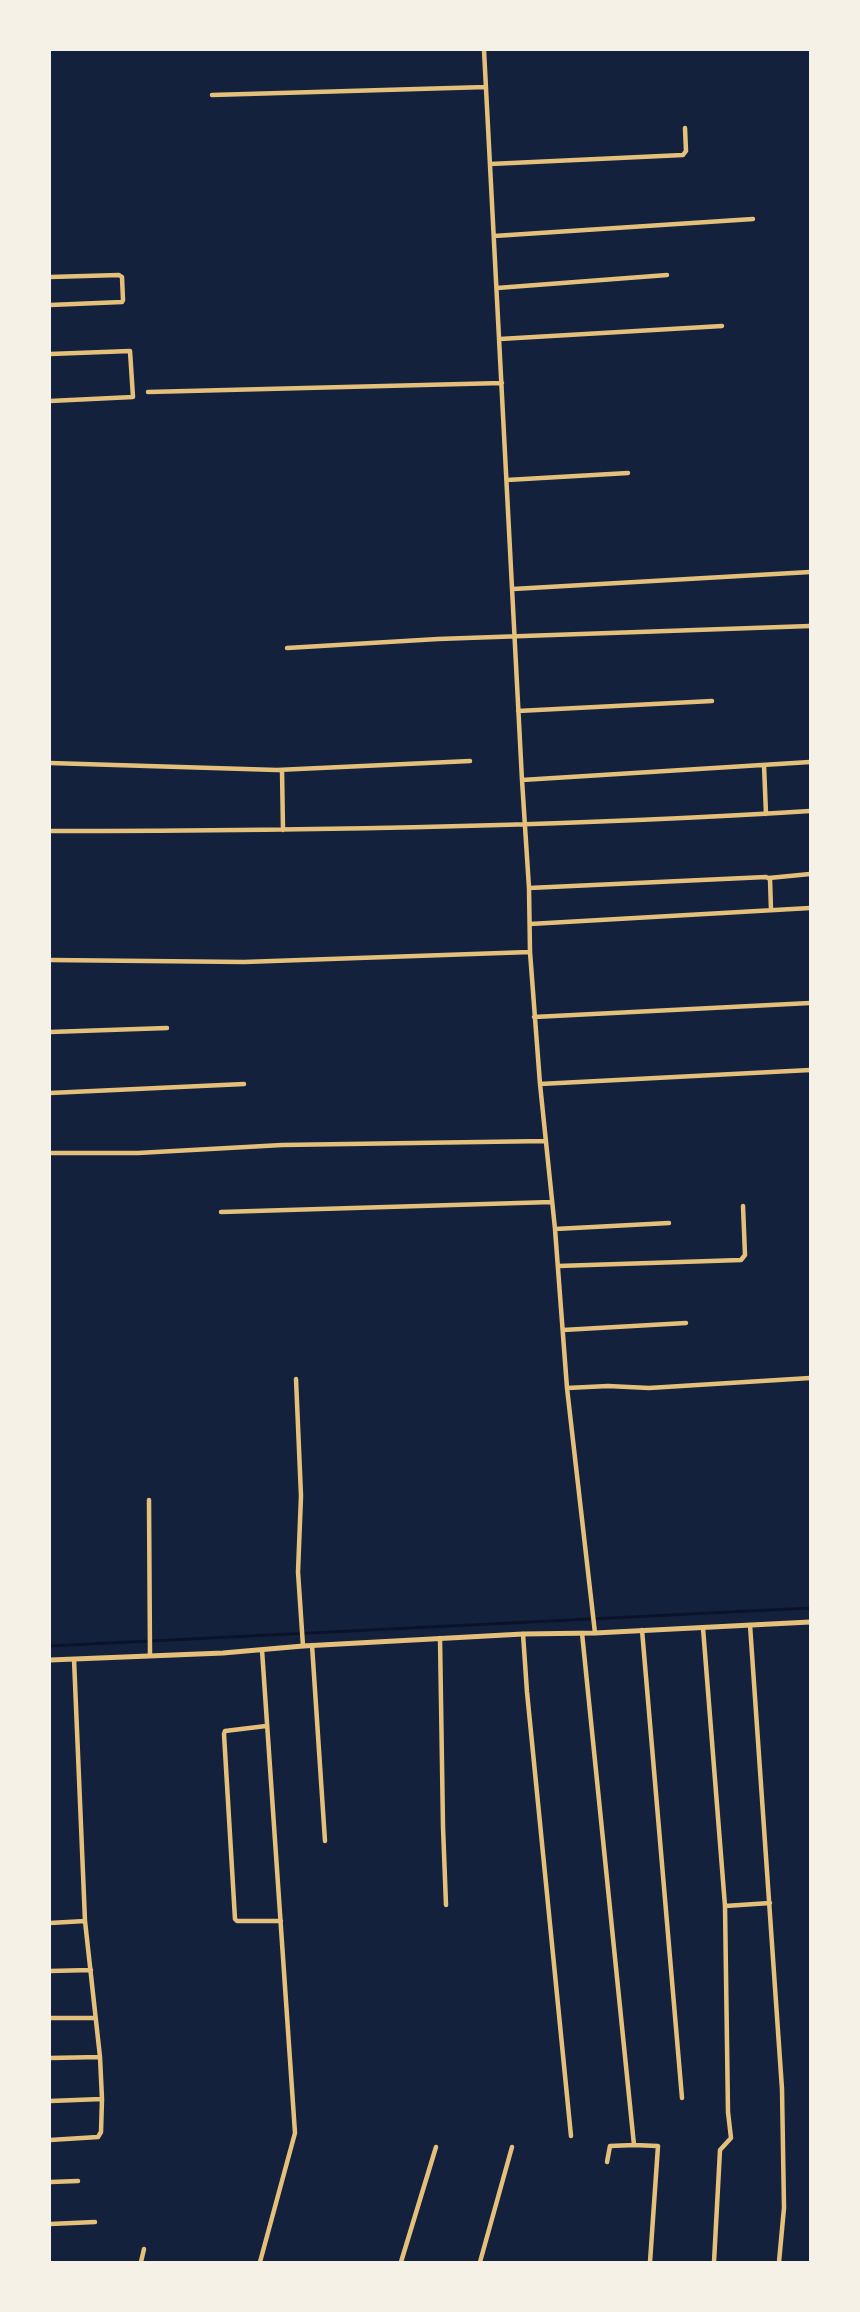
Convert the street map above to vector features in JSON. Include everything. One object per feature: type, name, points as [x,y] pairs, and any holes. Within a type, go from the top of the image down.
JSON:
[{"type":"street","points":[[484,50],[534,1017],[555,1229],[567,1388],[595,1633]]},
{"type":"street","points":[[212,95],[486,87]]},
{"type":"street","points":[[490,164],[683,155],[686,151],[685,128]]},
{"type":"street","points":[[494,236],[753,219]]},
{"type":"street","points":[[50,277],[119,275],[122,277],[122,302],[50,305]]},
{"type":"street","points":[[497,288],[667,275]]},
{"type":"street","points":[[500,339],[722,326]]},
{"type":"street","points":[[50,354],[130,351],[133,397],[50,401]]},
{"type":"street","points":[[148,392],[502,383]]},
{"type":"street","points":[[507,480],[628,473]]},
{"type":"street","points":[[513,589],[810,572]]},
{"type":"street","points":[[287,648],[516,636],[810,626]]},
{"type":"street","points":[[518,711],[712,701]]},
{"type":"street","points":[[50,763],[282,770],[470,761]]},
{"type":"street","points":[[522,780],[810,762]]},
{"type":"street","points":[[764,765],[766,814]]},
{"type":"street","points":[[282,770],[283,830]]},
{"type":"street","points":[[50,831],[283,830],[524,824],[810,811]]},
{"type":"street","points":[[529,888],[769,878],[810,874]]},
{"type":"street","points":[[769,878],[771,910]]},
{"type":"street","points":[[530,924],[810,908]]},
{"type":"street","points":[[50,960],[243,962],[530,952]]},
{"type":"street","points":[[534,1017],[810,1003]]},
{"type":"street","points":[[50,1032],[167,1028]]},
{"type":"street","points":[[540,1084],[810,1070]]},
{"type":"street","points":[[50,1093],[244,1084]]},
{"type":"street","points":[[50,1153],[138,1153],[282,1145],[546,1142]]},
{"type":"street","points":[[221,1212],[552,1202]]},
{"type":"street","points":[[558,1266],[741,1260],[745,1255],[743,1206]]},
{"type":"street","points":[[555,1229],[669,1223]]},
{"type":"street","points":[[563,1330],[686,1323]]},
{"type":"street","points":[[567,1388],[608,1386],[650,1388],[810,1378]]},
{"type":"street","points":[[296,1379],[302,1496],[298,1572],[303,1646]]},
{"type":"street","points":[[149,1500],[150,1655]]},
{"type":"street","points":[[50,1660],[261,1650],[440,1638],[810,1622]]},
{"type":"street","points":[[750,1624],[782,2090],[784,2178],[779,2262]]},
{"type":"street","points":[[703,1628],[725,1906],[730,2138],[720,2150],[714,2262]]},
{"type":"street","points":[[642,1630],[682,2098]]},
{"type":"street","points":[[582,1633],[634,2145]]},
{"type":"street","points":[[523,1634],[571,2136]]},
{"type":"street","points":[[440,1638],[446,1905]]},
{"type":"street","points":[[312,1645],[326,1841]]},
{"type":"street","points":[[260,2262],[295,2133],[261,1650]]},
{"type":"street","points":[[50,2140],[98,2137],[101,2132],[100,2057],[85,1921],[74,1659]]},
{"type":"street","points":[[266,1726],[225,1731],[224,1734],[235,1918],[237,1921],[281,1921]]},
{"type":"street","points":[[725,1906],[770,1903]]},
{"type":"street","points":[[50,1923],[85,1921]]},
{"type":"street","points":[[50,1971],[91,1970]]},
{"type":"street","points":[[50,2018],[95,2018]]},
{"type":"street","points":[[50,2058],[100,2057]]},
{"type":"street","points":[[50,2101],[102,2098]]},
{"type":"street","points":[[607,2162],[610,2146],[658,2146],[650,2262]]},
{"type":"street","points":[[401,2262],[436,2147]]},
{"type":"street","points":[[480,2262],[512,2147]]},
{"type":"street","points":[[50,2182],[78,2181]]},
{"type":"street","points":[[50,2224],[95,2222]]},
{"type":"street","points":[[141,2262],[144,2249]]},
{"type":"waterway","points":[[50,1646],[810,1608]]}]
